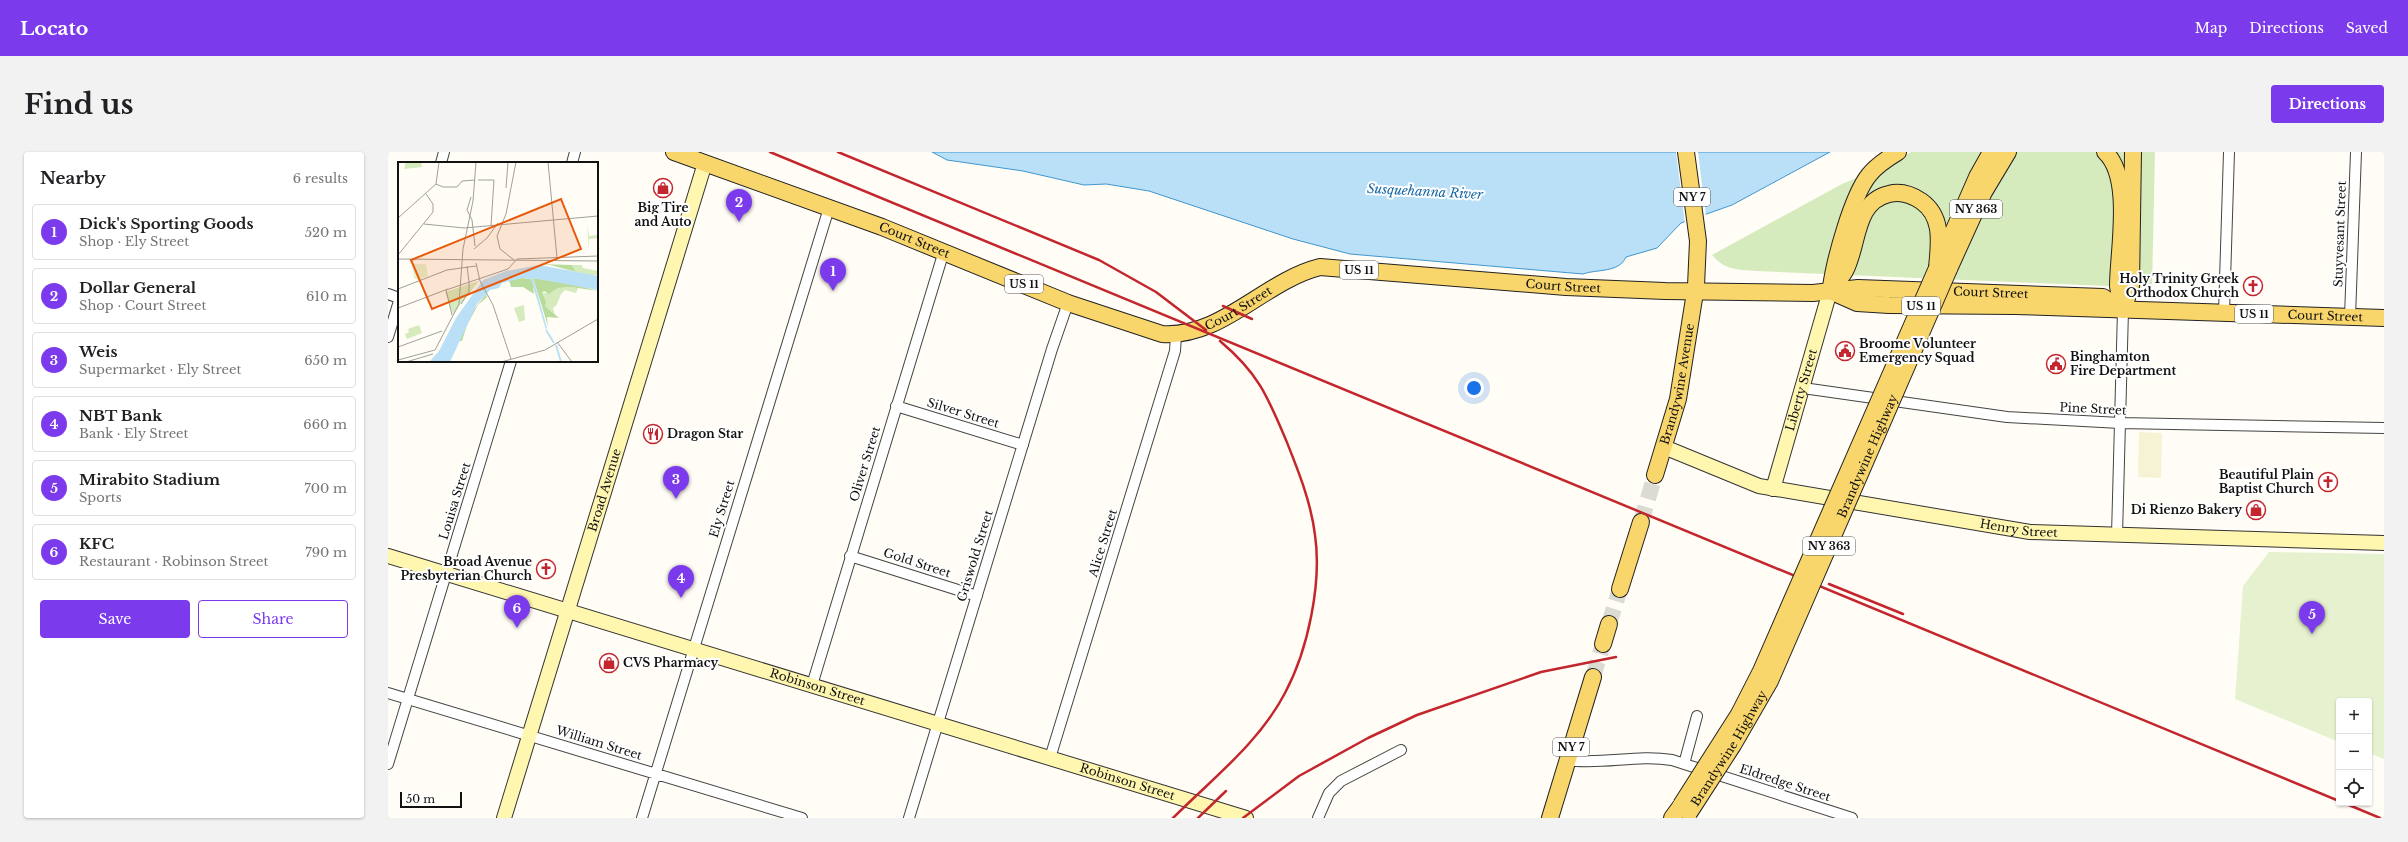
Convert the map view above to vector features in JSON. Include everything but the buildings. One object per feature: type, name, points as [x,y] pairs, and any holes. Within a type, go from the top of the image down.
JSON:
[{"type":"main road","name":"Court Street","points":[[674,152],[944,251],[1068,302],[1153,332],[1176,335],[1191,332],[1211,325],[1292,276],[1320,267],[1566,287],[1813,293],[1858,288],[2103,297],[2123,310],[2384,318]]},
{"type":"main road","name":"NY 7","points":[[1686,152],[1698,242],[1696,291]]},
{"type":"main road","points":[[1830,291],[1834,268],[1858,193],[1869,174],[1898,152]]},
{"type":"main road","name":"Brandywine Highway","points":[[1681,814],[1733,745],[1770,681],[1943,268],[1977,177],[1991,152]]},
{"type":"main road","name":"Brandywine Highway","points":[[1943,268],[1971,220],[1991,179],[2008,152]]},
{"type":"main road","points":[[1971,220],[2003,169],[2017,152]]},
{"type":"main road","points":[[2105,152],[2117,171],[2121,194],[2118,287],[2123,310]]},
{"type":"main road","points":[[2123,310],[2131,286],[2133,152]]},
{"type":"main road","points":[[1830,291],[1845,271],[1865,210],[1872,201],[1888,194],[1902,193],[1919,199],[1933,214],[1939,234],[1943,268]]},
{"type":"main road","name":"Brandywine Avenue","points":[[1655,475],[1679,392],[1696,291]]},
{"type":"main road","points":[[1620,589],[1641,522]]},
{"type":"main road","points":[[1603,644],[1609,624]]},
{"type":"main road","name":"NY 7","points":[[1550,818],[1593,677]]},
{"type":"street","points":[[441,162],[444,152]]},
{"type":"street","points":[[572,162],[575,152]]},
{"type":"street","points":[[2224,313],[2229,152]]},
{"type":"street","name":"Stuyvesant Street","points":[[2350,317],[2356,152]]},
{"type":"street","name":"Broad Avenue","points":[[504,818],[705,163]]},
{"type":"street","name":"Ely Street","points":[[642,818],[828,208]]},
{"type":"street","name":"Oliver Street","points":[[812,685],[944,251]]},
{"type":"street","name":"Liberty Street","points":[[1773,489],[1830,291]]},
{"type":"street","points":[[388,294],[398,298]]},
{"type":"street","name":"Griswold Street","points":[[909,818],[1068,302]]},
{"type":"street","points":[[388,337],[398,304]]},
{"type":"street","points":[[2116,535],[2123,310]]},
{"type":"street","name":"Alice Street","points":[[1050,758],[1175,351],[1176,335]]},
{"type":"street","name":"Louisa Street","points":[[388,764],[511,362]]},
{"type":"street","name":"Pine Street","points":[[1802,388],[2007,417],[2120,423],[2384,428]]},
{"type":"street","name":"Silver Street","points":[[896,406],[1023,444]]},
{"type":"street","name":"Henry Street","points":[[1664,447],[1753,484],[1773,489],[2030,532],[2384,543]]},
{"type":"street","name":"Robinson Street","points":[[388,556],[1246,818]]},
{"type":"street","name":"Gold Street","points":[[850,556],[977,596]]},
{"type":"street","name":"William Street","points":[[388,693],[802,818]]},
{"type":"street","points":[[1684,764],[1697,716]]},
{"type":"street","points":[[1318,818],[1329,793],[1341,781],[1401,750]]},
{"type":"street","name":"Eldredge Street","points":[[1568,760],[1598,762],[1658,758],[1684,764],[1852,818]]},
{"type":"shaded area","points":[[2139,432],[2162,433],[2161,478],[2138,477]]},
{"type":"green space","points":[[1911,152],[2155,152],[2152,288],[1756,271],[1727,267],[1712,255],[1842,184],[1892,163]]},
{"type":"green space","points":[[2269,552],[2384,554],[2384,759],[2372,754],[2372,698],[2336,698],[2336,741],[2235,699],[2243,586]]},
{"type":"water","name":"Susquehanna River","points":[[932,152],[1830,152],[1732,205],[1681,223],[1657,248],[1626,257],[1623,262],[1613,268],[1583,274],[1350,254],[1293,239],[1149,191],[1106,184],[1084,185],[1023,171],[947,160]]},
{"type":"pier","points":[[1676,152],[1698,152],[1706,216],[1685,224]]},
{"type":"tunnel","points":[[1641,522],[1655,475]]},
{"type":"tunnel","points":[[1609,624],[1620,589]]},
{"type":"tunnel","points":[[1593,677],[1603,644]]},
{"type":"railway","points":[[770,152],[2336,800]]},
{"type":"railway","points":[[838,152],[1099,260],[1156,292],[1206,330]]},
{"type":"railway","points":[[1223,306],[1252,319]]},
{"type":"railway","points":[[1173,818],[1234,760],[1262,728],[1274,711],[1285,693],[1300,657],[1315,595],[1317,554],[1313,523],[1307,498],[1286,440],[1267,397],[1253,375],[1244,364],[1220,341]]},
{"type":"railway","points":[[1829,584],[1903,614]]},
{"type":"railway","points":[[1243,818],[1299,776],[1368,738],[1417,715],[1541,672],[1616,657]]},
{"type":"railway","points":[[1198,818],[1226,791]]},
{"type":"railway","points":[[2351,806],[2380,818]]},
{"type":"place","name":"Big Tire and Auto","points":[[663,188]]},
{"type":"place","name":"Dollar General","points":[[739,222]]},
{"type":"place","name":"Holy Trinity Greek Orthodox Church","points":[[2253,286]]},
{"type":"place","name":"Dick's Sporting Goods","points":[[833,291]]},
{"type":"place","name":"Broome Volunteer Emergency Squad","points":[[1845,351]]},
{"type":"place","name":"Binghamton Fire Department","points":[[2056,364]]},
{"type":"place","name":"Dragon Star","points":[[653,434]]},
{"type":"place","name":"Beautiful Plain Baptist Church","points":[[2328,482]]},
{"type":"place","name":"Weis","points":[[676,499]]},
{"type":"place","name":"Di Rienzo Bakery","points":[[2256,510]]},
{"type":"place","name":"Broad Avenue Presbyterian Church","points":[[546,569]]},
{"type":"place","name":"NBT Bank","points":[[681,598]]},
{"type":"place","name":"KFC","points":[[517,628]]},
{"type":"place","name":"Mirabito Stadium","points":[[2312,634]]},
{"type":"place","name":"CVS Pharmacy","points":[[609,663]]}]
